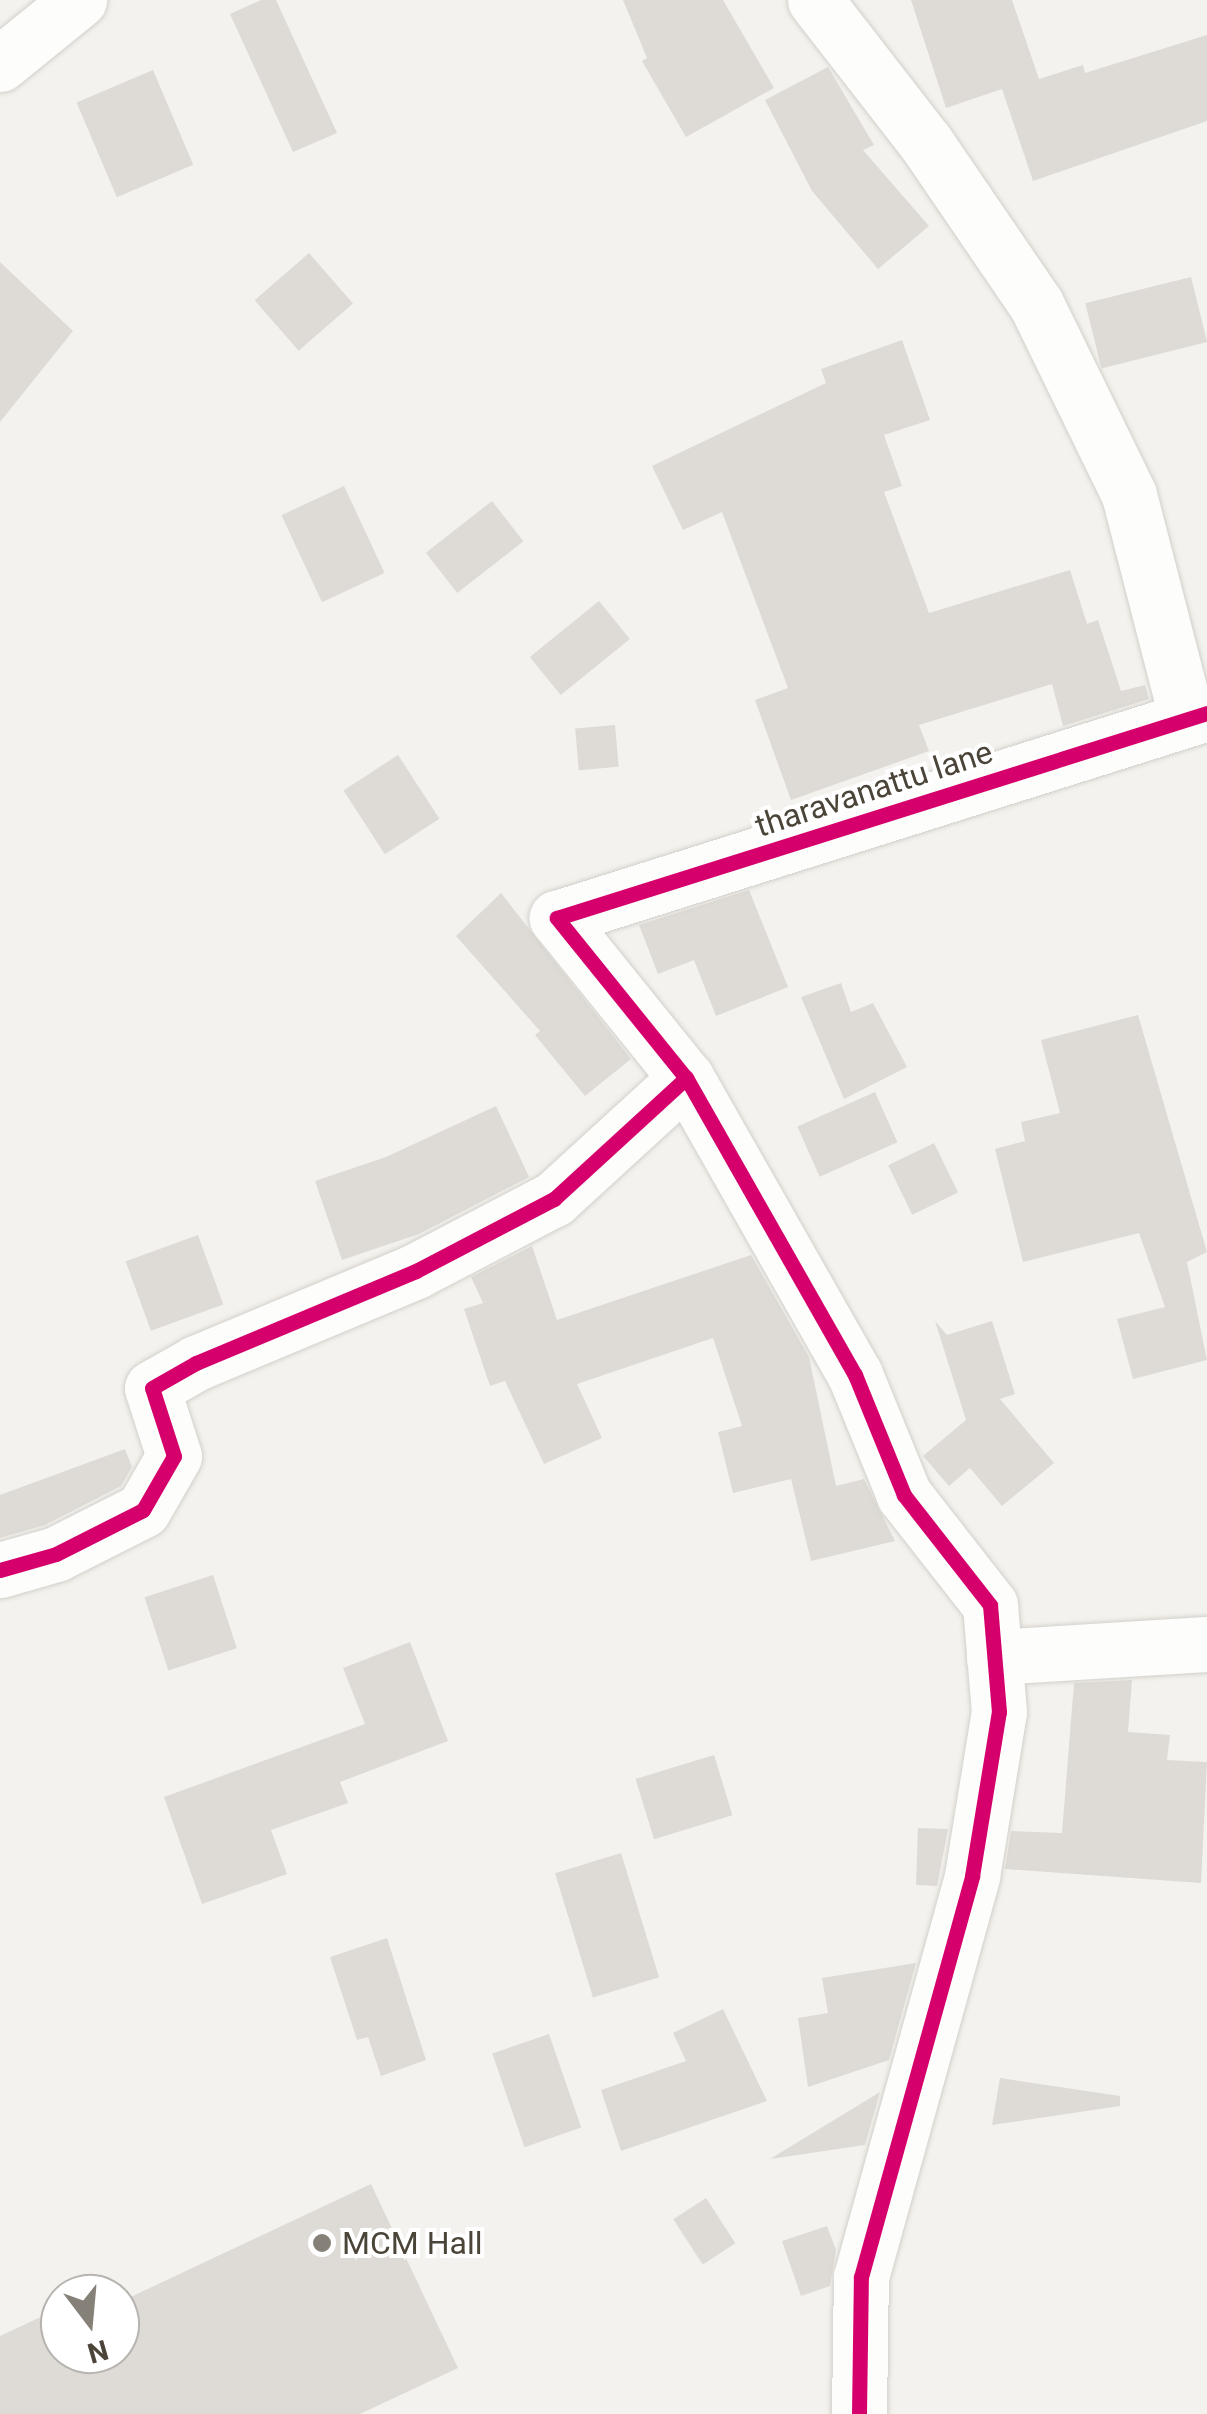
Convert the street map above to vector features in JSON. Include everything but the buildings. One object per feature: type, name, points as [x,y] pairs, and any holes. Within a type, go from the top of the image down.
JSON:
[{"type":"street","points":[[0,64],[79,0]]},
{"type":"street","points":[[815,0],[926,144],[1036,304],[1129,495],[1197,716]]},
{"type":"street","name":"tharavanattu lane","points":[[686,1078],[558,918],[1197,716]]},
{"type":"street","points":[[0,1570],[56,1554],[143,1510],[174,1456],[152,1388],[196,1363],[416,1271],[554,1199],[686,1078],[855,1376],[904,1494],[990,1605],[999,1712],[972,1876],[862,2277],[859,2414]]},
{"type":"street","points":[[994,1657],[1207,1644]]},
{"type":"cycle path","points":[[859,2414],[861,2277],[972,1876],[999,1712],[990,1605],[904,1495],[855,1375],[686,1078],[557,918],[1207,713]]},
{"type":"cycle path","points":[[0,1570],[56,1554],[143,1510],[174,1456],[152,1388],[196,1363],[416,1271],[554,1199],[686,1078]]},
{"type":"place","name":"MCM Hall","points":[[322,2243]]}]
